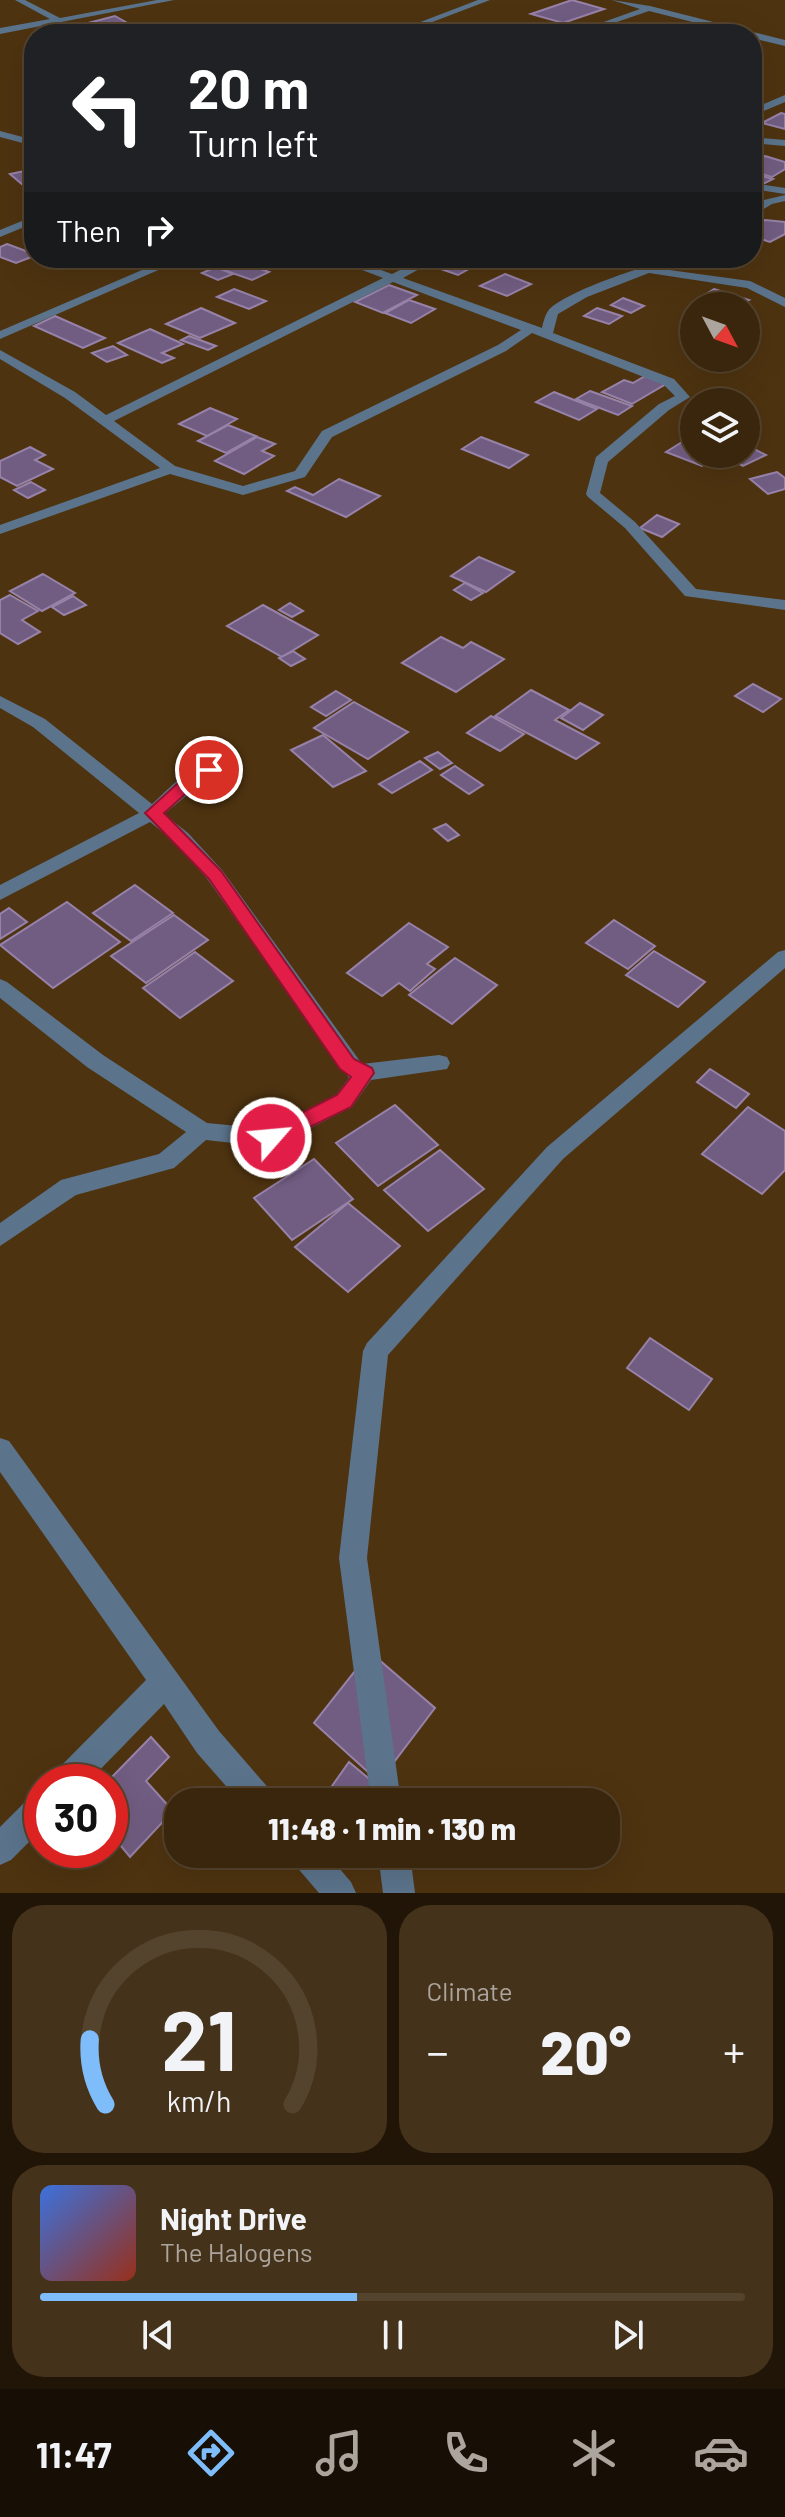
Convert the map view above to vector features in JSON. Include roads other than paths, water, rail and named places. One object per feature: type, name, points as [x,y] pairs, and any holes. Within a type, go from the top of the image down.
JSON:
[{"type":"street","points":[[19,0],[58,20]]},
{"type":"street","points":[[37,24],[170,0]]},
{"type":"street","points":[[420,24],[486,0]]},
{"type":"street","points":[[616,0],[709,24]]},
{"type":"street","points":[[603,24],[672,0]]},
{"type":"street","points":[[0,31],[24,26]]},
{"type":"street","points":[[762,38],[785,43]]},
{"type":"street","points":[[762,108],[785,98]]},
{"type":"street","points":[[0,134],[24,140]]},
{"type":"street","points":[[762,141],[785,143]]},
{"type":"street","points":[[762,188],[785,191]]},
{"type":"street","points":[[762,206],[785,198]]},
{"type":"street","points":[[0,234],[24,223]]},
{"type":"street","points":[[0,335],[157,268]]},
{"type":"street","points":[[364,268],[669,382],[683,397],[664,407],[601,460],[593,494],[630,525],[691,593],[785,605]]},
{"type":"street","points":[[104,421],[412,268]]},
{"type":"street","points":[[546,334],[553,312],[583,294],[654,268]]},
{"type":"street","points":[[649,270],[750,285],[785,303]]},
{"type":"street","points":[[0,354],[70,395],[170,469],[243,491],[300,474],[327,434],[520,338],[529,330],[527,327]]},
{"type":"street","points":[[0,530],[170,469]]},
{"type":"street","points":[[0,701],[39,723],[181,837],[215,875],[347,1064],[355,1071],[365,1073],[439,1063]]},
{"type":"street","points":[[0,893],[153,813],[194,777],[209,770]]},
{"type":"street","points":[[384,1788],[353,1558],[376,1351],[555,1153],[785,957]]},
{"type":"street","points":[[0,987],[95,1061],[202,1131],[271,1138],[344,1101],[365,1073]]},
{"type":"street","points":[[0,1236],[69,1187],[166,1161],[202,1131]]},
{"type":"street","points":[[0,1450],[208,1742],[248,1788]]},
{"type":"street","points":[[85,1764],[165,1682]]},
{"type":"street","points":[[0,1849],[24,1825]]},
{"type":"street","points":[[318,1868],[340,1893]]},
{"type":"street","points":[[396,1868],[399,1893]]}]
